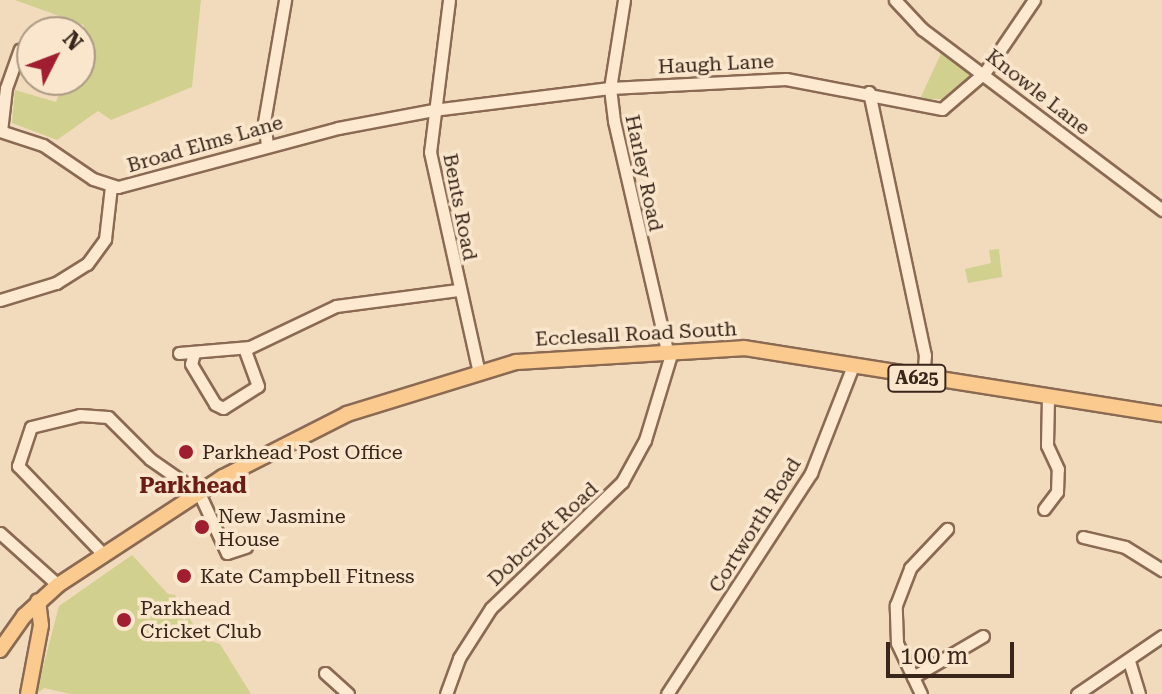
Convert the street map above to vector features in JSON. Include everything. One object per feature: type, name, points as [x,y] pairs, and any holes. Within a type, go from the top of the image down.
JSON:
[{"type":"main road","name":"Ecclesall Road South","points":[[0,650],[38,601],[58,585],[199,493],[347,414],[479,373],[557,356],[744,348],[1162,414]]},
{"type":"main road","points":[[28,694],[40,629],[58,585]]},
{"type":"main road","points":[[38,601],[40,629]]},
{"type":"main road","points":[[14,629],[27,624],[40,629]]},
{"type":"street","points":[[267,145],[264,122],[285,0]]},
{"type":"street","name":"Bents Road","points":[[449,0],[433,110],[432,169],[479,373]]},
{"type":"street","name":"Harley Road","points":[[624,0],[610,88],[619,163],[669,351]]},
{"type":"street","name":"Knowle Lane","points":[[895,0],[922,29],[985,72],[1162,210]]},
{"type":"street","points":[[985,72],[1034,0]]},
{"type":"street","points":[[1,131],[6,88],[16,60]]},
{"type":"street","name":"Haugh Lane","points":[[433,110],[610,88],[748,78],[806,80],[942,109],[985,72]]},
{"type":"street","points":[[869,92],[925,355],[923,378]]},
{"type":"street","name":"Broad Elms Lane","points":[[1,131],[43,145],[111,186],[267,145],[433,110]]},
{"type":"street","points":[[0,300],[56,283],[87,264],[105,239],[111,186]]},
{"type":"street","points":[[179,353],[244,348],[286,333],[327,308],[390,295],[430,297],[458,290]]},
{"type":"street","points":[[194,353],[191,364],[215,404],[223,408],[258,386],[244,348]]},
{"type":"street","name":"Dobcroft Road","points":[[446,694],[459,658],[491,608],[588,520],[622,482],[645,440],[669,351]]},
{"type":"street","name":"Cortworth Road","points":[[667,694],[811,473],[853,366]]},
{"type":"street","points":[[1044,509],[1057,492],[1058,469],[1047,445],[1048,397]]},
{"type":"street","points":[[104,555],[18,466],[31,427],[80,415],[108,417],[150,459],[199,493],[227,553],[246,547]]},
{"type":"street","points":[[921,694],[897,643],[896,605],[910,568],[947,529]]},
{"type":"street","points":[[0,533],[58,585]]},
{"type":"street","points":[[1083,537],[1125,547],[1162,570]]},
{"type":"street","points":[[913,677],[983,636]]},
{"type":"street","points":[[1077,694],[1162,636]]},
{"type":"street","points":[[1129,661],[1139,694]]},
{"type":"street","points":[[325,673],[348,694]]},
{"type":"shaded area","points":[[15,0],[201,0],[192,87],[111,120],[98,111],[57,140],[12,123],[15,90],[16,96],[36,96],[56,102],[58,96],[96,96],[96,16],[59,16]]},
{"type":"shaded area","points":[[942,51],[969,70],[970,79],[944,99],[920,99]]},
{"type":"shaded area","points":[[999,249],[1002,277],[968,283],[965,269],[991,263],[989,250]]},
{"type":"shaded area","name":"Parkhead Cricket Club","points":[[132,555],[168,594],[175,595],[202,638],[220,644],[251,694],[71,694],[44,688],[36,694],[59,606]]},
{"type":"place","name":"Parkhead Post Office","points":[[186,452]]},
{"type":"place","name":"New Jasmine House","points":[[202,527]]},
{"type":"place","name":"Kate Campbell Fitness","points":[[184,576]]},
{"type":"place","name":"Parkhead Cricket Club","points":[[124,620]]},
{"type":"district","name":"Parkhead","points":[[193,486]]}]
